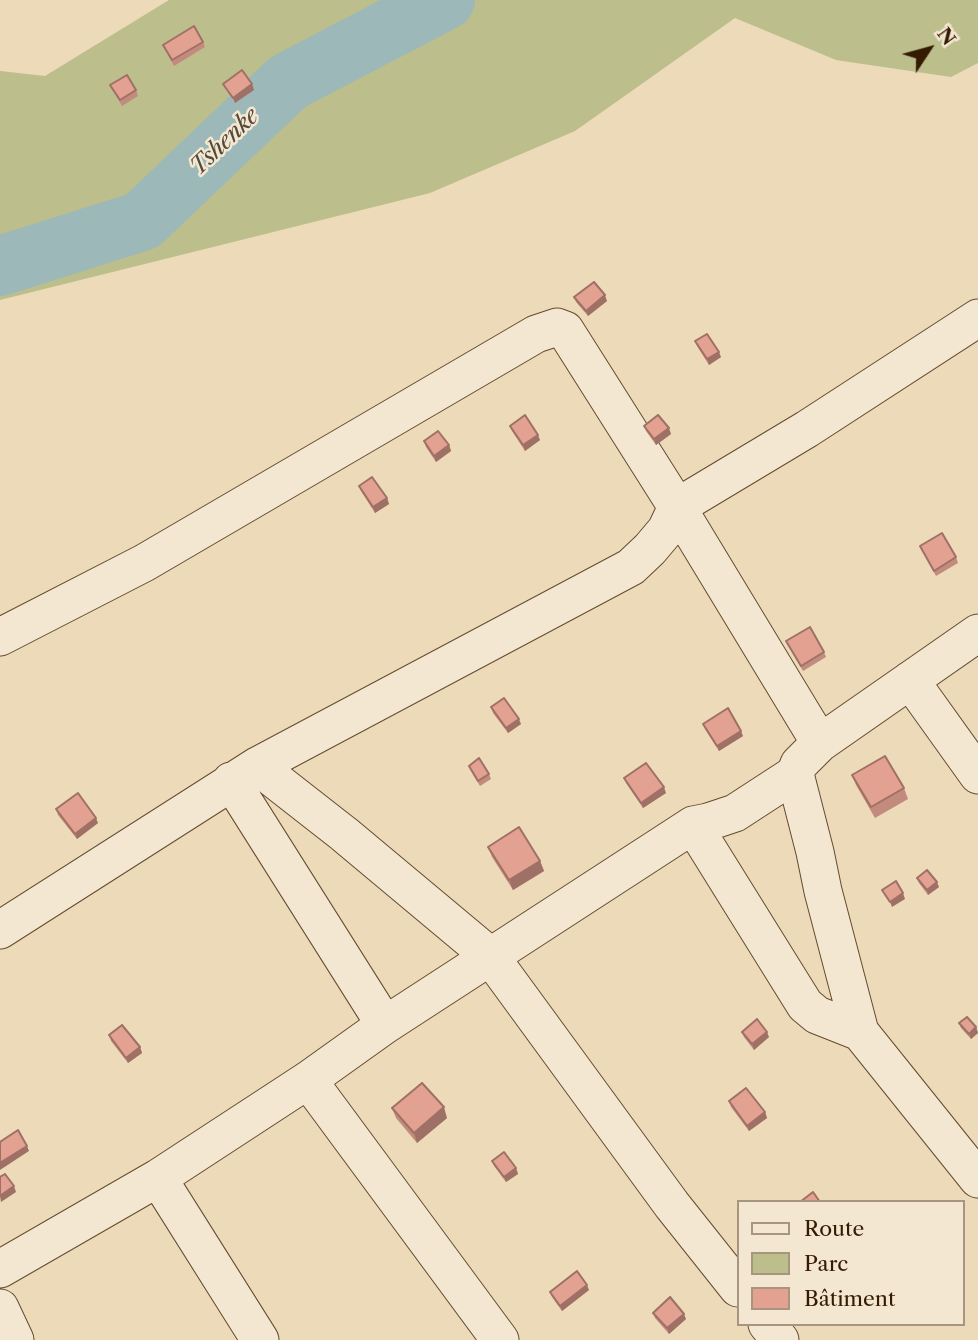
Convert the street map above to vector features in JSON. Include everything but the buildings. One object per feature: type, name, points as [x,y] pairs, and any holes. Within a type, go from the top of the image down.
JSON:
[{"type":"street","points":[[0,930],[244,774],[631,567],[666,530],[677,507],[807,429],[978,318]]},
{"type":"street","points":[[0,636],[144,563],[536,334],[557,327],[565,330],[677,507],[820,743]]},
{"type":"street","points":[[0,1269],[158,1178],[308,1080],[384,1025],[693,825],[735,813],[795,774],[799,764],[820,743],[978,633]]},
{"type":"street","points":[[910,680],[978,775]]},
{"type":"street","points":[[244,774],[344,834],[490,956],[672,1205],[736,1285]]},
{"type":"street","points":[[244,774],[384,1025]]},
{"type":"street","points":[[795,774],[822,891],[860,1032],[978,1179]]},
{"type":"street","points":[[693,825],[805,1005],[817,1015],[860,1032]]},
{"type":"street","points":[[308,1080],[500,1340]]},
{"type":"street","points":[[158,1178],[260,1340]]},
{"type":"street","points":[[0,1308],[15,1340]]},
{"type":"street","points":[[769,1326],[780,1340]]},
{"type":"green space","points":[[169,0],[978,0],[978,63],[951,77],[836,60],[735,18],[575,131],[430,193],[0,300],[0,71],[45,76]]},
{"type":"waterway","name":"Tshenke","points":[[0,266],[142,221],[288,82],[445,0]]}]
